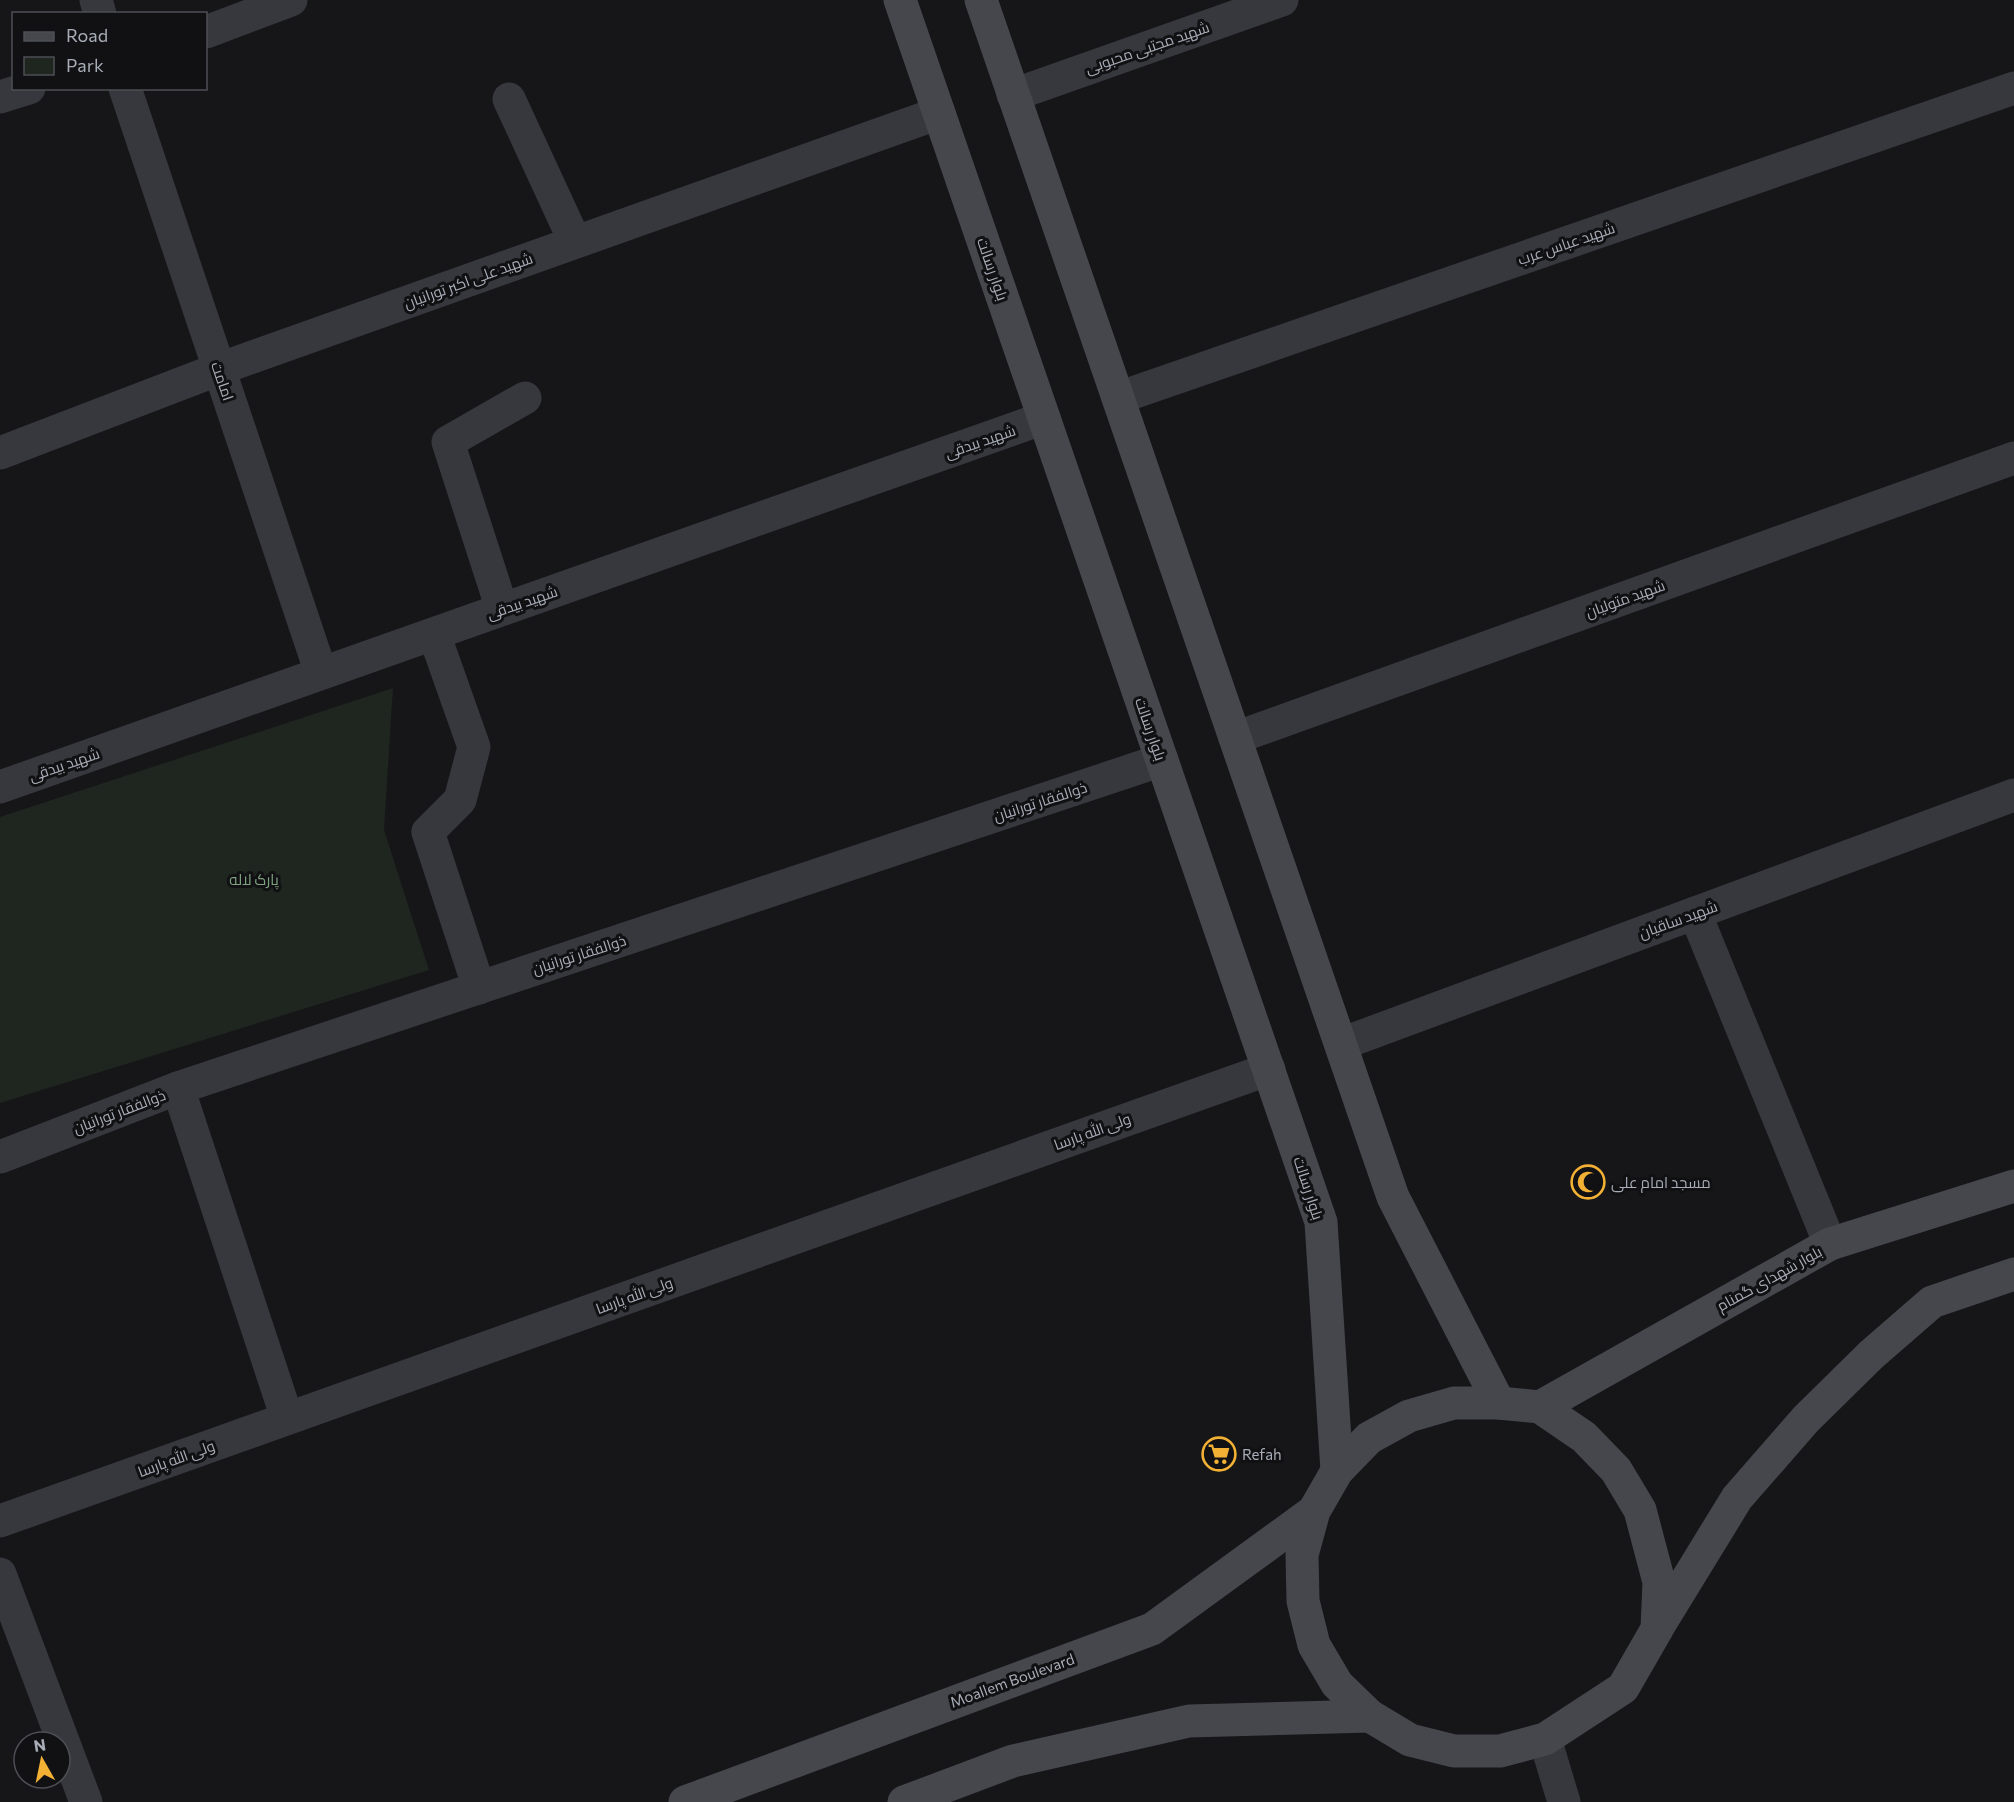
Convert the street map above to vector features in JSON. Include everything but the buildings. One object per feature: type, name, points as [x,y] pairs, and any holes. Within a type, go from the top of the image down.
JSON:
[{"type":"main road","name":"بلوار رسالت","points":[[900,0],[1321,1222],[1337,1471]]},
{"type":"main road","points":[[981,0],[1394,1197],[1499,1403]]},
{"type":"main road","name":"بلوار شهدای گمنام","points":[[1540,1407],[1830,1244],[2014,1186]]},
{"type":"main road","points":[[1657,1629],[1659,1582],[1640,1510],[1616,1470],[1584,1437],[1540,1407],[1499,1403],[1454,1404],[1409,1416],[1369,1438],[1337,1471],[1314,1511],[1302,1555],[1303,1601],[1314,1645],[1337,1684],[1370,1716],[1410,1740],[1454,1751],[1500,1751],[1545,1739],[1623,1688],[1737,1498],[1806,1419],[1863,1363],[1932,1302],[2014,1274]]},
{"type":"main road","name":"Moallem Boulevard","points":[[685,1802],[1152,1629],[1314,1511]]},
{"type":"main road","points":[[904,1802],[1013,1761],[1190,1721],[1370,1716]]},
{"type":"street","points":[[207,32],[291,0]]},
{"type":"street","name":"شهید مجتبی محبوبی","points":[[1013,94],[1282,0]]},
{"type":"street","name":"شهید عباس عرب","points":[[1118,398],[2014,88]]},
{"type":"street","points":[[0,97],[23,90]]},
{"type":"street","name":"امامت","points":[[126,90],[321,673]]},
{"type":"street","points":[[509,99],[575,242]]},
{"type":"street","name":"شهید علی اکبر تورانیان","points":[[0,453],[219,369],[939,114]]},
{"type":"street","points":[[502,609],[448,441],[525,398]]},
{"type":"street","name":"شهید بیدقی","points":[[0,787],[1044,418]]},
{"type":"street","name":"شهید متولیان","points":[[1235,738],[2014,458]]},
{"type":"street","points":[[434,634],[474,747],[460,800],[428,832],[479,988]]},
{"type":"street","name":"ذوالفقار تورانیان","points":[[0,1157],[178,1088],[1162,760]]},
{"type":"street","name":"شهید ساقیان","points":[[1341,1044],[2014,795]]},
{"type":"street","points":[[1695,913],[1830,1244]]},
{"type":"street","name":"ولی الله پارسا","points":[[0,1521],[1269,1069]]},
{"type":"street","points":[[178,1088],[287,1418]]},
{"type":"street","points":[[0,1574],[86,1802]]},
{"type":"street","points":[[1545,1739],[1564,1802]]},
{"type":"green space","name":"پارک لاله","points":[[393,688],[384,830],[429,970],[0,1103],[0,817]]},
{"type":"place","name":"مسجد امام علی","points":[[1588,1182]]},
{"type":"place","name":"Refah","points":[[1219,1454]]}]
